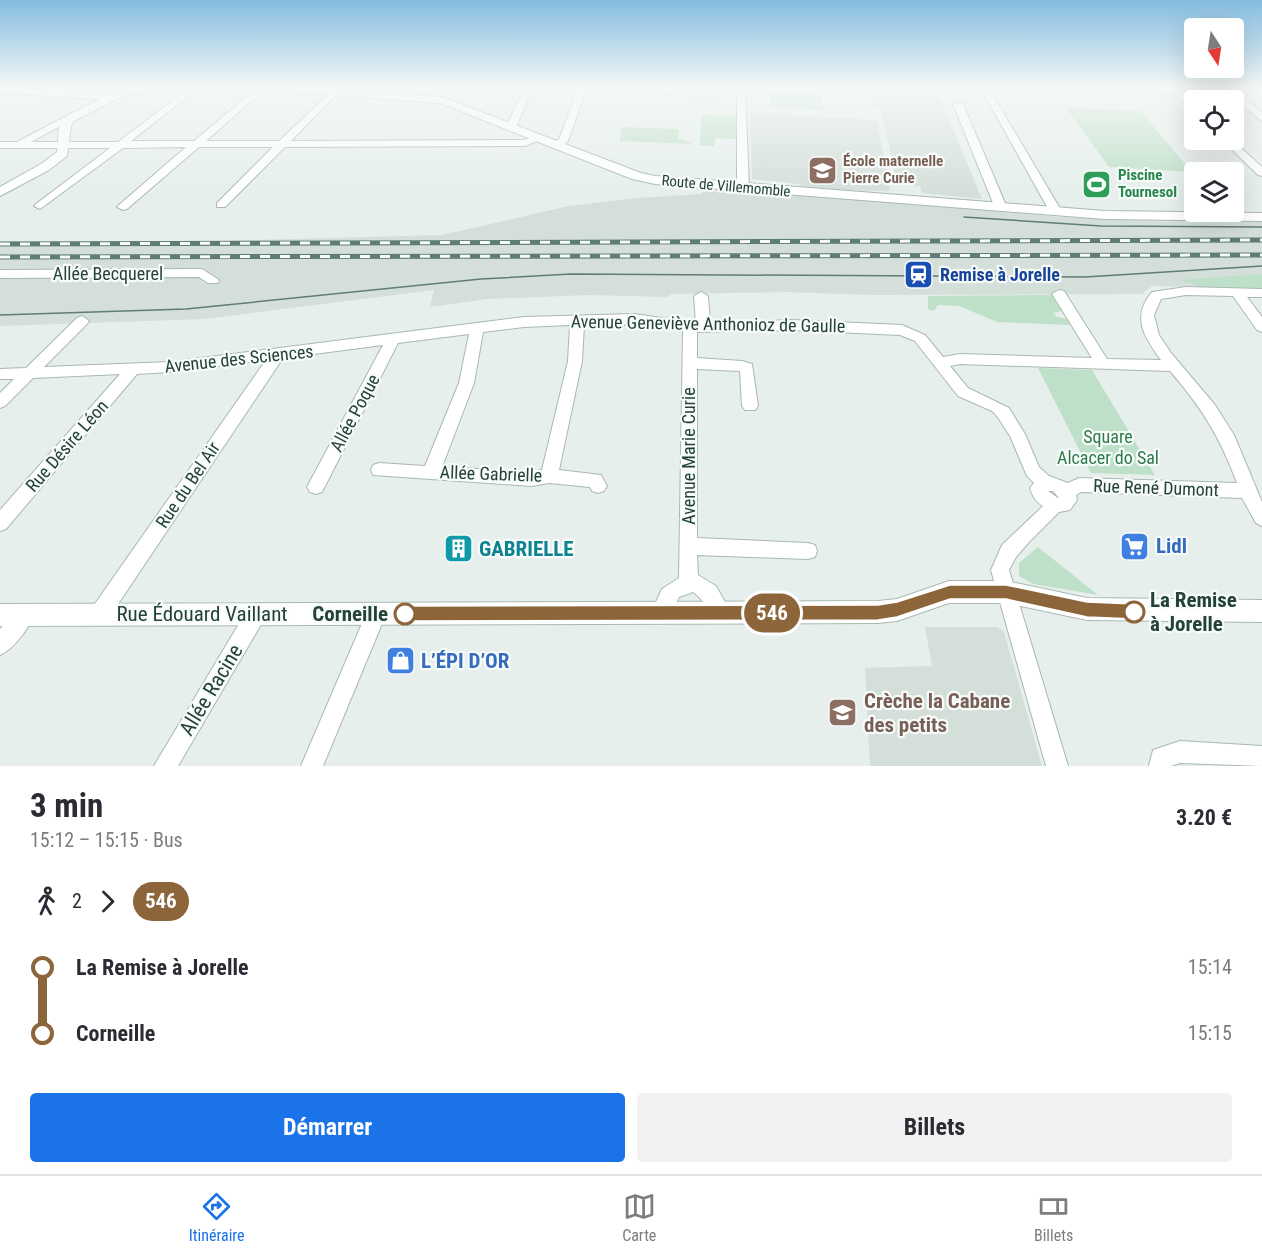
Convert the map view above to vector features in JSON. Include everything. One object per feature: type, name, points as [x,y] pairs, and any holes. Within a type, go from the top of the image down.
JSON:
[{"type":"street","points":[[0,155],[60,123]]},
{"type":"street","points":[[0,192],[54,161],[63,153],[65,126],[68,123]]},
{"type":"street","points":[[40,206],[149,123]]},
{"type":"street","points":[[123,207],[221,123]]},
{"type":"street","points":[[221,205],[303,123]]},
{"type":"street","name":"Route de Villemomble","points":[[500,123],[647,179],[1056,212],[1262,217]]},
{"type":"street","points":[[511,127],[513,123]]},
{"type":"street","points":[[557,145],[563,141],[570,123]]},
{"type":"street","points":[[741,123],[742,188]]},
{"type":"street","points":[[966,123],[1001,208]]},
{"type":"street","points":[[1005,123],[1056,212]]},
{"type":"street","points":[[0,145],[525,144],[540,138]]},
{"type":"street","points":[[1238,150],[1262,173]]},
{"type":"street","name":"Allée Becquerel","points":[[0,274],[202,273],[213,280]]},
{"type":"street","points":[[1262,293],[1186,291],[1157,295],[1148,305],[1147,322],[1153,337],[1173,366],[1182,373],[1212,411],[1232,447],[1262,518]]},
{"type":"street","points":[[1237,292],[1262,327]]},
{"type":"street","points":[[1059,294],[1102,363]]},
{"type":"street","name":"Avenue Marie Curie","points":[[688,583],[689,363],[700,296]]},
{"type":"street","name":"Avenue Geneviève Anthonioz de Gaulle","points":[[476,328],[577,320],[634,319],[696,328],[792,326],[903,330],[920,338],[963,392],[1003,412],[1017,434],[1033,471],[1045,483],[1039,488],[1039,492],[1045,500],[1060,499]]},
{"type":"street","points":[[549,476],[575,361],[577,320]]},
{"type":"street","points":[[0,402],[82,321]]},
{"type":"street","points":[[431,472],[471,371],[476,346],[476,328]]},
{"type":"street","name":"Avenue des Sciences","points":[[0,374],[133,369],[277,355],[476,328]]},
{"type":"street","name":"Allée Poque","points":[[316,486],[393,339]]},
{"type":"street","name":"Rue du Bel Air","points":[[99,615],[277,355]]},
{"type":"street","points":[[939,363],[960,359],[1173,366]]},
{"type":"street","points":[[689,363],[747,368],[750,406]]},
{"type":"street","name":"Rue Désire Léon","points":[[0,523],[133,369]]},
{"type":"street","name":"Allée Gabrielle","points":[[379,470],[532,479],[549,476],[595,480],[598,486]]},
{"type":"street","name":"Rue René Dumont","points":[[1060,499],[1079,485],[1249,491]]},
{"type":"street","points":[[1057,766],[1000,570],[1003,558],[1009,549],[1046,517],[1060,499]]},
{"type":"street","points":[[688,546],[808,551]]},
{"type":"street","points":[[662,613],[667,593],[678,585],[695,583],[705,588],[720,613]]},
{"type":"street","name":"Rue Édouard Vaillant","points":[[0,615],[878,612],[897,610],[950,592],[1006,592],[1087,609],[1262,611]]},
{"type":"street","name":"Allée Racine","points":[[165,766],[256,614]]},
{"type":"street","points":[[312,766],[376,614]]},
{"type":"street","points":[[0,645],[24,615]]},
{"type":"street","points":[[1160,766],[1161,758],[1180,752],[1262,757]]},
{"type":"shaded area","points":[[750,123],[878,123],[890,191],[801,188],[799,184],[752,179]]},
{"type":"shaded area","points":[[884,123],[951,123],[982,199],[922,193],[920,186],[897,184]]},
{"type":"shaded area","points":[[702,191],[845,198],[1061,217],[1184,222],[1262,222],[1262,288],[1152,286],[1142,294],[871,295],[786,292],[672,294],[667,297],[589,295],[487,299],[430,307],[434,290],[205,319],[0,326],[0,241],[180,242],[442,235],[569,206],[637,198],[702,194]]},
{"type":"shaded area","points":[[925,627],[997,627],[1004,632],[1042,766],[870,766],[865,668],[932,666]]},
{"type":"green space","points":[[701,123],[738,123],[738,139],[715,138],[714,146],[700,145]]},
{"type":"green space","points":[[1077,123],[1150,123],[1184,163],[1184,172],[1109,167]]},
{"type":"green space","points":[[622,127],[679,129],[678,138],[692,144],[620,141]]},
{"type":"green space","points":[[1262,274],[1262,288],[1204,287],[1179,280]]},
{"type":"green space","points":[[1055,295],[1058,300],[1055,301],[1062,311],[1053,313],[1057,317],[1067,319],[1071,325],[997,322],[959,306],[938,305],[934,311],[928,309],[928,296]]},
{"type":"green space","name":"Square Alcacer do Sal","points":[[1038,368],[1092,370],[1155,475],[1091,473]]},
{"type":"green space","points":[[1038,547],[1098,595],[1033,584],[1019,576],[1019,563]]},
{"type":"tram line","points":[[964,217],[1101,226],[1262,227]]},
{"type":"tram line","points":[[0,315],[186,309],[481,279],[571,274],[1085,277],[1262,266]]},
{"type":"railway","points":[[0,244],[1262,240]]},
{"type":"railway","points":[[0,257],[1262,255]]},
{"type":"bus line","name":"546","points":[[405,614],[878,612],[897,610],[950,592],[1006,592],[1087,609],[1134,612]]},
{"type":"place","name":"École maternelle Pierre Curie","points":[[822,170]]},
{"type":"place","name":"Piscine Tournesol","points":[[1097,184]]},
{"type":"place","name":"Remise à Jorelle","points":[[919,275]]},
{"type":"place","name":"Lidl","points":[[1135,546]]},
{"type":"place","name":"GABRIELLE","points":[[458,549]]},
{"type":"place","name":"La Remise à Jorelle","points":[[1134,612]]},
{"type":"place","name":"Corneille","points":[[405,614]]},
{"type":"place","name":"L’ÉPI D’OR","points":[[400,661]]},
{"type":"place","name":"Crèche la Cabane des petits","points":[[843,713]]}]
